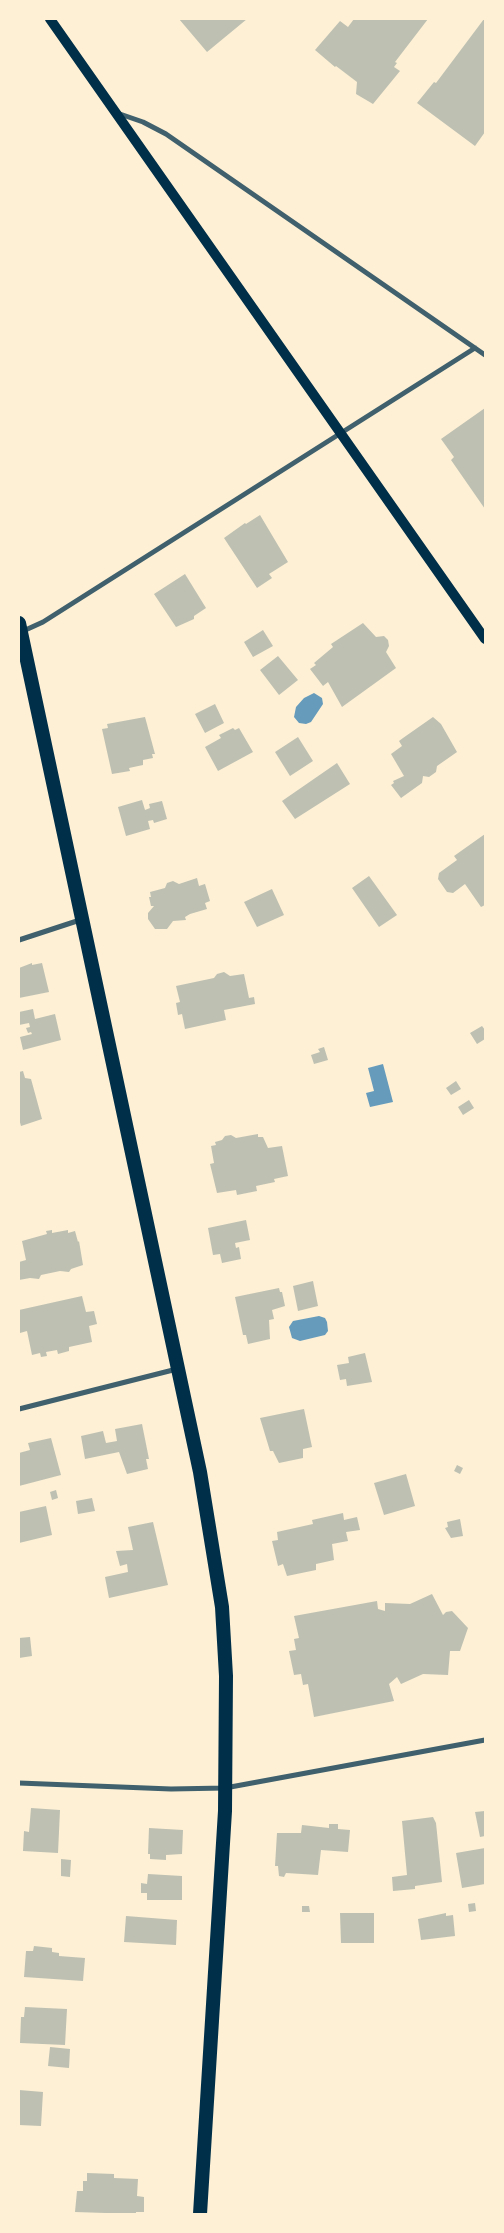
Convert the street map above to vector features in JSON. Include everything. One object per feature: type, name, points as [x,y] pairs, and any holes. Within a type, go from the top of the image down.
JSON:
[{"type":"highway","points":[[20,628],[178,1369],[204,1497],[222,1606],[226,1676],[226,1788],[200,2214]]},
{"type":"main road","points":[[50,19],[485,639]]},
{"type":"street","points":[[117,113],[143,122],[166,134],[485,355]]},
{"type":"street","points":[[20,628],[43,622],[475,348]]},
{"type":"street","points":[[19,940],[83,920]]},
{"type":"street","points":[[19,1409],[178,1369]]},
{"type":"street","points":[[19,1782],[171,1789],[226,1788],[485,1740]]},
{"type":"water","points":[[314,693],[322,698],[323,704],[311,722],[306,724],[299,723],[294,717],[296,707],[304,698]]},
{"type":"water","points":[[383,1064],[393,1102],[370,1107],[366,1093],[374,1091],[368,1068]]},
{"type":"water","points":[[319,1316],[325,1318],[327,1322],[328,1331],[325,1335],[300,1341],[292,1338],[289,1327],[293,1321]]},
{"type":"building","points":[[179,19],[247,19],[207,52]]},
{"type":"building","points":[[354,19],[428,19],[395,62],[397,63],[394,67],[400,71],[373,104],[356,94],[357,82],[315,50],[340,21],[348,27]]},
{"type":"building","points":[[484,19],[485,132],[475,146],[417,103],[434,82],[436,83]]},
{"type":"building","points":[[485,408],[485,509],[451,460],[454,457],[441,439]]},
{"type":"building","points":[[260,515],[288,562],[269,574],[272,578],[257,588],[224,538]]},
{"type":"building","points":[[185,574],[206,608],[194,616],[194,619],[176,627],[154,594]]},
{"type":"building","points":[[363,623],[376,637],[384,636],[388,640],[389,646],[386,652],[396,668],[342,707],[328,682],[323,686],[310,669],[316,665],[314,663],[333,647],[331,644]]},
{"type":"building","points":[[263,630],[273,646],[253,657],[244,642]]},
{"type":"building","points":[[278,656],[298,680],[279,695],[260,670]]},
{"type":"building","points":[[215,704],[224,723],[205,733],[195,714]]},
{"type":"building","points":[[145,717],[155,754],[152,754],[153,758],[143,760],[143,765],[129,768],[130,771],[112,774],[102,729],[108,728],[107,724]]},
{"type":"building","points":[[433,717],[441,724],[457,752],[437,766],[436,772],[429,777],[423,776],[422,783],[401,798],[391,785],[394,783],[393,781],[404,776],[391,754],[402,746],[399,741]]},
{"type":"building","points":[[233,728],[235,730],[239,728],[253,752],[218,771],[205,747],[221,738],[219,735]]},
{"type":"building","points":[[298,737],[313,761],[290,776],[275,752]]},
{"type":"building","points":[[337,763],[350,784],[295,819],[282,801]]},
{"type":"building","points":[[142,800],[145,810],[150,808],[149,804],[162,801],[167,819],[154,823],[153,820],[148,821],[150,829],[126,836],[118,807]]},
{"type":"building","points":[[485,834],[485,905],[481,907],[465,884],[453,893],[447,892],[438,879],[439,873],[457,860],[454,856]]},
{"type":"building","points":[[369,876],[397,915],[379,927],[352,888]]},
{"type":"building","points":[[197,878],[199,886],[205,884],[210,901],[205,903],[207,909],[190,914],[185,917],[186,920],[173,921],[167,929],[155,929],[148,919],[148,913],[154,906],[151,906],[150,892],[165,888],[167,883],[173,881],[179,884]]},
{"type":"building","points":[[272,889],[284,915],[257,927],[244,902]]},
{"type":"building","points":[[32,963],[32,965],[42,963],[49,992],[19,998],[19,968]]},
{"type":"building","points":[[224,972],[230,976],[244,974],[249,998],[254,997],[255,1004],[224,1010],[226,1020],[185,1029],[182,1014],[178,1015],[176,1003],[180,1002],[176,986],[214,978],[217,974]]},
{"type":"building","points":[[33,1009],[35,1019],[55,1014],[61,1040],[23,1050],[20,1037],[32,1034],[31,1032],[28,1033],[26,1028],[30,1027],[29,1023],[19,1025],[19,1012]]},
{"type":"building","points":[[482,1026],[485,1030],[485,1039],[477,1044],[470,1033]]},
{"type":"building","points":[[324,1047],[328,1060],[314,1064],[311,1055],[320,1052],[318,1049]]},
{"type":"building","points":[[23,1071],[25,1078],[31,1079],[42,1119],[21,1126],[19,1119],[19,1072]]},
{"type":"building","points":[[456,1081],[461,1089],[451,1095],[446,1088]]},
{"type":"building","points":[[469,1100],[474,1108],[463,1115],[458,1107]]},
{"type":"building","points":[[258,1134],[258,1137],[263,1137],[268,1148],[282,1146],[288,1176],[274,1179],[275,1182],[256,1186],[257,1191],[237,1195],[236,1190],[217,1193],[210,1164],[214,1163],[211,1146],[216,1145],[215,1142],[222,1140],[225,1136],[231,1135],[236,1138]]},
{"type":"building","points":[[246,1220],[250,1240],[235,1243],[236,1248],[239,1247],[241,1259],[222,1263],[220,1254],[213,1255],[208,1228]]},
{"type":"building","points":[[52,1230],[52,1233],[68,1230],[68,1233],[75,1231],[79,1241],[83,1265],[71,1269],[69,1272],[60,1271],[41,1275],[39,1279],[19,1280],[19,1262],[26,1260],[22,1241],[47,1234],[46,1231]]},
{"type":"building","points":[[313,1281],[318,1306],[298,1311],[293,1286]]},
{"type":"building","points":[[279,1288],[280,1292],[282,1292],[285,1306],[272,1310],[274,1319],[269,1320],[270,1339],[248,1344],[246,1335],[243,1335],[235,1297]]},
{"type":"building","points":[[82,1296],[86,1312],[94,1311],[97,1324],[89,1326],[92,1342],[69,1347],[69,1351],[58,1354],[57,1350],[46,1352],[47,1356],[41,1357],[40,1353],[32,1355],[27,1331],[20,1333],[19,1310]]},
{"type":"building","points":[[365,1353],[372,1382],[347,1386],[346,1379],[340,1380],[337,1365],[349,1363],[348,1357]]},
{"type":"building","points":[[304,1409],[312,1447],[303,1449],[303,1458],[279,1463],[273,1451],[270,1451],[260,1418]]},
{"type":"building","points":[[142,1424],[149,1459],[146,1459],[148,1469],[127,1474],[119,1452],[85,1459],[81,1436],[103,1431],[106,1443],[117,1441],[115,1429]]},
{"type":"building","points":[[51,1438],[61,1475],[19,1486],[19,1453],[30,1450],[28,1443]]},
{"type":"building","points":[[457,1465],[463,1468],[460,1474],[454,1471]]},
{"type":"building","points":[[406,1474],[415,1506],[384,1515],[374,1483]]},
{"type":"building","points":[[56,1490],[58,1498],[52,1500],[50,1492]]},
{"type":"building","points":[[92,1498],[95,1511],[78,1514],[76,1501]]},
{"type":"building","points":[[46,1506],[52,1535],[19,1543],[19,1512]]},
{"type":"building","points":[[343,1513],[344,1520],[357,1517],[360,1530],[346,1532],[348,1541],[332,1544],[334,1560],[316,1564],[316,1570],[287,1576],[283,1564],[278,1566],[272,1541],[278,1540],[277,1532],[313,1524],[312,1520]]},
{"type":"building","points":[[460,1519],[463,1536],[451,1538],[445,1528],[448,1527],[447,1522]]},
{"type":"building","points":[[153,1522],[168,1585],[109,1598],[105,1577],[128,1572],[127,1564],[120,1566],[116,1551],[133,1550],[128,1527]]},
{"type":"building","points":[[432,1594],[443,1615],[446,1612],[452,1611],[468,1628],[460,1651],[450,1651],[448,1675],[423,1674],[401,1684],[397,1677],[389,1684],[394,1701],[314,1717],[308,1684],[303,1685],[301,1674],[294,1675],[289,1651],[296,1650],[294,1639],[299,1638],[294,1616],[377,1601],[378,1609],[385,1611],[385,1603],[410,1604]]},
{"type":"building","points":[[30,1637],[32,1656],[19,1658],[19,1638]]},
{"type":"building","points":[[31,1808],[60,1810],[58,1853],[23,1851],[24,1831],[29,1832]]},
{"type":"building","points":[[485,1811],[485,1836],[480,1837],[475,1812]]},
{"type":"building","points":[[433,1817],[436,1823],[442,1882],[415,1886],[415,1889],[393,1891],[392,1877],[407,1875],[402,1821]]},
{"type":"building","points":[[329,1824],[338,1824],[338,1829],[350,1830],[348,1852],[321,1850],[318,1875],[286,1873],[284,1877],[279,1876],[278,1866],[275,1866],[277,1833],[301,1833],[302,1825],[329,1828]]},
{"type":"building","points":[[149,1828],[183,1830],[182,1854],[166,1855],[166,1860],[150,1859],[150,1854],[148,1854]]},
{"type":"building","points":[[485,1848],[485,1884],[462,1888],[456,1853]]},
{"type":"building","points":[[61,1859],[71,1860],[70,1877],[61,1876]]},
{"type":"building","points":[[148,1874],[182,1876],[182,1900],[147,1900],[147,1893],[141,1893],[141,1883],[147,1884]]},
{"type":"building","points":[[475,1903],[476,1911],[469,1912],[468,1904]]},
{"type":"building","points":[[302,1906],[309,1906],[310,1912],[302,1912]]},
{"type":"building","points":[[340,1913],[374,1913],[374,1943],[341,1943]]},
{"type":"building","points":[[446,1913],[446,1916],[453,1915],[455,1936],[421,1940],[418,1919]]},
{"type":"building","points":[[126,1916],[177,1920],[176,1945],[124,1942]]},
{"type":"building","points":[[34,1946],[52,1948],[52,1952],[59,1953],[59,1956],[85,1958],[83,1981],[24,1977],[26,1951],[33,1951]]},
{"type":"building","points":[[25,2007],[67,2009],[65,2045],[20,2043],[21,2017],[24,2017]]},
{"type":"building","points":[[50,2047],[70,2049],[69,2068],[48,2066]]},
{"type":"building","points":[[19,2090],[43,2092],[41,2126],[19,2125]]},
{"type":"building","points":[[87,2173],[114,2174],[114,2178],[138,2179],[137,2196],[144,2197],[144,2212],[136,2212],[136,2214],[75,2212],[77,2191],[83,2191],[83,2181],[87,2181]]}]
